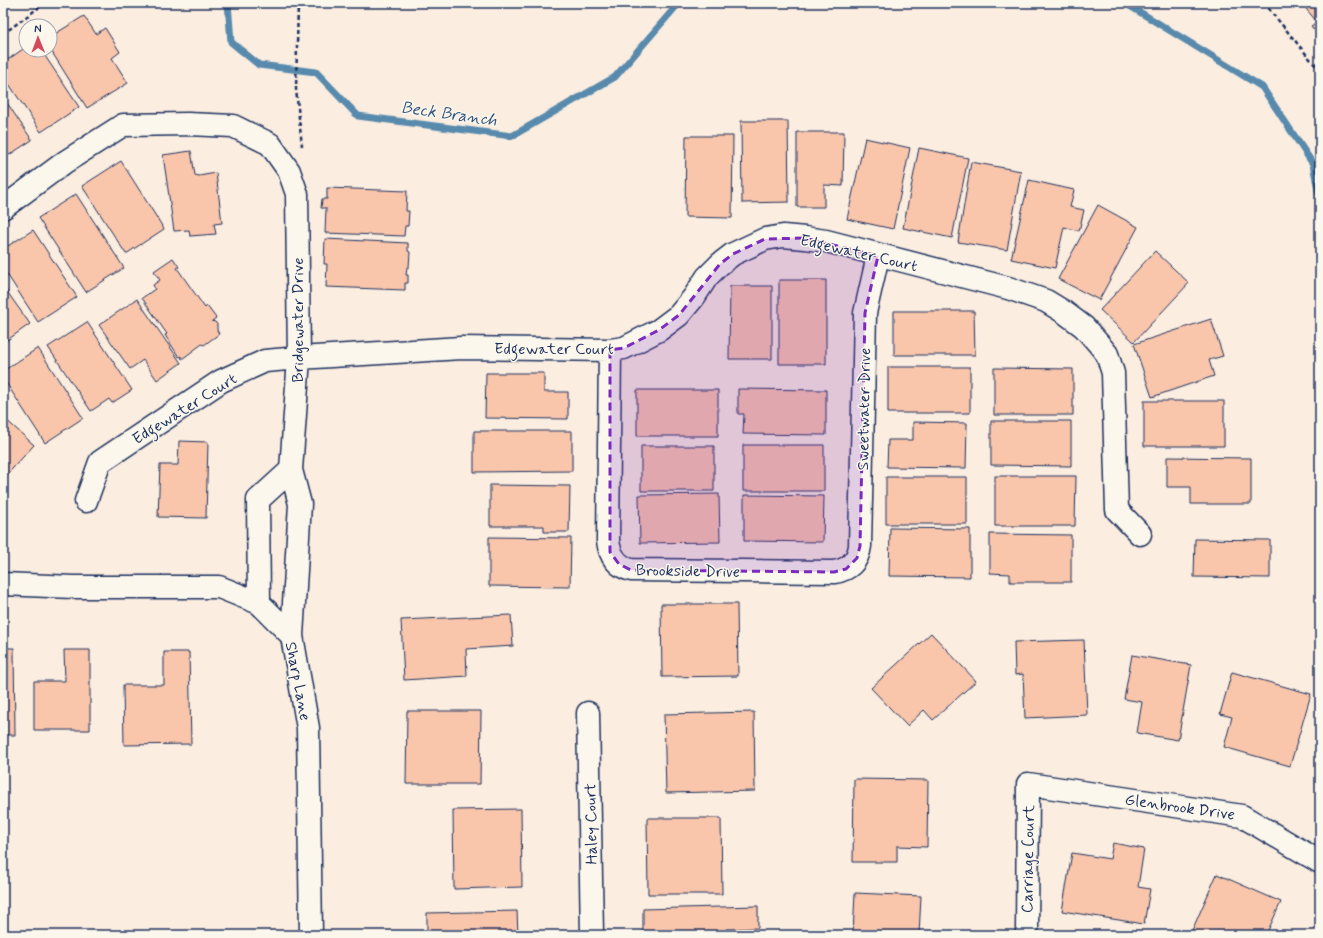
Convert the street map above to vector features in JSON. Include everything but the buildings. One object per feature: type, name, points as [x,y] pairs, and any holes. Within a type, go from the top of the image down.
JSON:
[{"type":"street","name":"Bridgewater Drive","points":[[3,208],[65,162],[123,125],[188,124],[233,126],[270,144],[289,171],[297,194],[299,358],[292,470],[300,504],[292,636]]},
{"type":"street","name":"Edgewater Court","points":[[86,501],[100,462],[221,381],[265,361],[461,348],[610,350],[624,348],[659,330],[679,315],[707,278],[720,264],[733,254],[765,239],[783,236],[826,242],[1008,288],[1046,301],[1084,327],[1107,354],[1112,373],[1117,510],[1140,534]]},
{"type":"street","name":"Sweetwater Drive","points":[[853,563],[857,558],[860,546],[865,313],[878,256]]},
{"type":"street","name":"Brookside Drive","points":[[610,350],[608,541],[610,552],[619,564],[632,570],[834,572],[846,569],[853,563]]},
{"type":"street","points":[[259,603],[258,500],[292,470]]},
{"type":"street","name":"Sharp Lane","points":[[3,584],[73,588],[219,586],[259,603],[292,636],[308,728],[311,935]]},
{"type":"street","name":"Haley Court","points":[[588,713],[592,935]]},
{"type":"street","name":"Glenbrook Drive","points":[[1028,784],[1242,816],[1320,862]]},
{"type":"street","name":"Carriage Court","points":[[1027,935],[1028,784]]},
{"type":"path","points":[[3,34],[45,3]]},
{"type":"path","points":[[289,171],[303,162],[296,89],[298,3]]},
{"type":"path","points":[[1264,3],[1320,71]]},
{"type":"highlighted area","points":[[805,238],[878,256],[865,313],[860,546],[857,558],[846,569],[834,572],[631,570],[619,564],[610,552],[610,350],[624,348],[659,330],[679,315],[720,264],[733,254],[765,239]]},
{"type":"waterway","name":"Beck Branch","points":[[228,3],[231,42],[259,65],[316,72],[358,116],[512,136],[615,77],[679,3]]},
{"type":"waterway","name":"Beck Branch","points":[[1125,3],[1262,87],[1313,164],[1320,200]]}]
